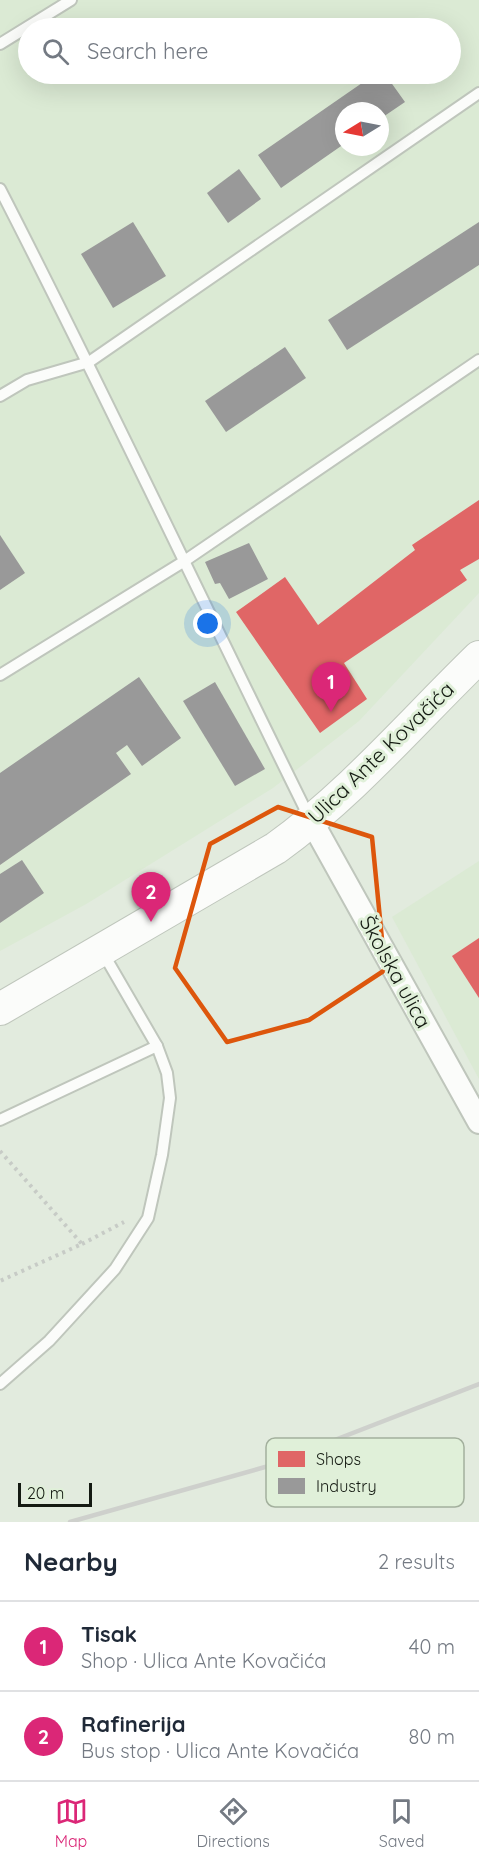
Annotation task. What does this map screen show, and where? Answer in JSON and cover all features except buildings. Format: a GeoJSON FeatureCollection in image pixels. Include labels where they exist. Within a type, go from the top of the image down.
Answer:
{"type":"FeatureCollection","features":[{"type":"Feature","properties":{"kind":"main road","name":"Ulica Ante Kovačića"},"geometry":{"type":"LineString","coordinates":[[0,1009],[276,848],[312,822],[355,783],[479,657]]}},
{"type":"Feature","properties":{"kind":"street","name":"Školska ulica"},"geometry":{"type":"LineString","coordinates":[[312,822],[479,1122]]}},
{"type":"Feature","properties":{"kind":"lane"},"geometry":{"type":"LineString","coordinates":[[42,18],[71,0]]}},
{"type":"Feature","properties":{"kind":"lane"},"geometry":{"type":"LineString","coordinates":[[0,44],[18,33]]}},
{"type":"Feature","properties":{"kind":"lane"},"geometry":{"type":"LineString","coordinates":[[0,396],[27,380],[89,362],[479,93]]}},
{"type":"Feature","properties":{"kind":"lane"},"geometry":{"type":"LineString","coordinates":[[0,189],[89,362],[183,562],[312,822]]}},
{"type":"Feature","properties":{"kind":"lane"},"geometry":{"type":"LineString","coordinates":[[0,675],[183,562],[479,360]]}},
{"type":"Feature","properties":{"kind":"lane"},"geometry":{"type":"LineString","coordinates":[[0,1384],[49,1341],[115,1269],[148,1218],[162,1155],[170,1098],[167,1073],[157,1046],[102,950]]}},
{"type":"Feature","properties":{"kind":"lane"},"geometry":{"type":"LineString","coordinates":[[0,1120],[157,1046]]}},
{"type":"Feature","properties":{"kind":"path"},"geometry":{"type":"LineString","coordinates":[[0,1151],[82,1244]]}},
{"type":"Feature","properties":{"kind":"path"},"geometry":{"type":"LineString","coordinates":[[0,1281],[82,1244],[128,1220],[152,1197]]}},
{"type":"Feature","properties":{"kind":"highlighted area"},"geometry":{"type":"Polygon","coordinates":[[[278,807],[372,837],[385,970],[309,1020],[227,1042],[175,968],[210,844],[278,807]]]}},
{"type":"Feature","properties":{"kind":"shaded area"},"geometry":{"type":"Polygon","coordinates":[[[0,0],[479,0],[479,593],[359,721],[273,788],[88,903],[0,951],[0,0]]]}},
{"type":"Feature","properties":{"kind":"shaded area"},"geometry":{"type":"Polygon","coordinates":[[[479,861],[479,1079],[392,917],[479,861]]]}},
{"type":"Feature","properties":{"kind":"railway"},"geometry":{"type":"LineString","coordinates":[[340,1438],[479,1384]]}},
{"type":"Feature","properties":{"kind":"railway"},"geometry":{"type":"LineString","coordinates":[[70,1522],[266,1467]]}},
{"type":"Feature","properties":{"kind":"place","name":"Tisak"},"geometry":{"type":"Point","coordinates":[331,712]}},
{"type":"Feature","properties":{"kind":"place","name":"Rafinerija"},"geometry":{"type":"Point","coordinates":[151,922]}}]}
